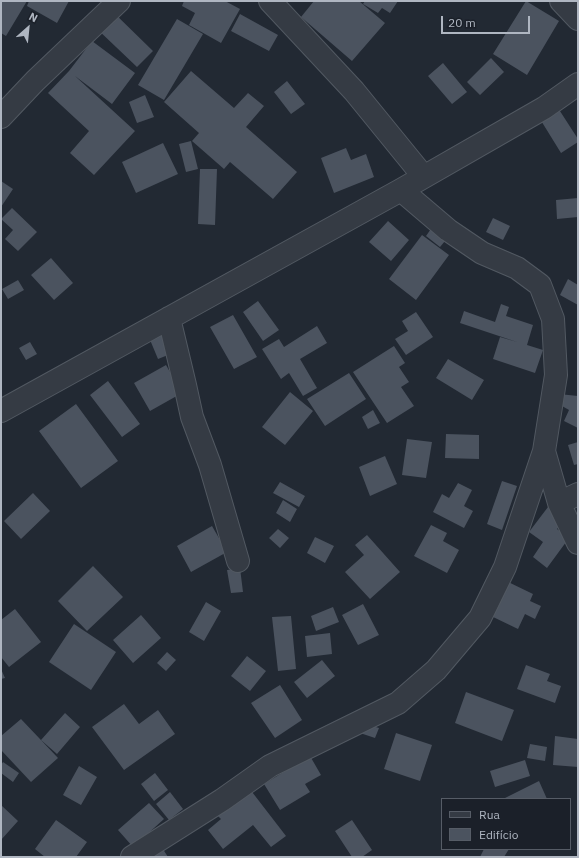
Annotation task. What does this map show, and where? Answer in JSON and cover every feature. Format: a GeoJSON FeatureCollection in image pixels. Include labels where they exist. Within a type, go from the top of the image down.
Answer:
{"type":"FeatureCollection","features":[{"type":"Feature","properties":{"kind":"street"},"geometry":{"type":"LineString","coordinates":[[1,116],[35,81],[119,1]]}},
{"type":"Feature","properties":{"kind":"street"},"geometry":{"type":"LineString","coordinates":[[270,1],[354,92],[424,177]]}},
{"type":"Feature","properties":{"kind":"street"},"geometry":{"type":"LineString","coordinates":[[561,1],[578,19]]}},
{"type":"Feature","properties":{"kind":"street"},"geometry":{"type":"LineString","coordinates":[[2,405],[169,318],[401,190],[544,108],[578,84]]}},
{"type":"Feature","properties":{"kind":"street"},"geometry":{"type":"LineString","coordinates":[[132,857],[222,800],[270,766],[398,703],[436,670],[480,618],[505,567],[544,451],[556,375],[553,319],[540,285],[517,268],[482,253],[448,230],[401,190]]}},
{"type":"Feature","properties":{"kind":"street"},"geometry":{"type":"LineString","coordinates":[[169,318],[192,417],[210,465],[238,561]]}},
{"type":"Feature","properties":{"kind":"street"},"geometry":{"type":"LineString","coordinates":[[544,451],[569,499],[578,543]]}},
{"type":"Feature","properties":{"kind":"building"},"geometry":{"type":"Polygon","coordinates":[[[1,1],[27,1],[6,36],[1,33],[1,1]]]}},
{"type":"Feature","properties":{"kind":"building"},"geometry":{"type":"Polygon","coordinates":[[[29,1],[69,1],[57,23],[27,6],[29,1]]]}},
{"type":"Feature","properties":{"kind":"building"},"geometry":{"type":"Polygon","coordinates":[[[184,1],[225,1],[240,9],[221,43],[189,25],[195,13],[182,6],[184,1]]]}},
{"type":"Feature","properties":{"kind":"building"},"geometry":{"type":"Polygon","coordinates":[[[314,1],[359,1],[385,23],[352,61],[301,17],[314,1]]]}},
{"type":"Feature","properties":{"kind":"building"},"geometry":{"type":"Polygon","coordinates":[[[365,1],[398,1],[390,13],[382,8],[378,13],[363,4],[365,1]]]}},
{"type":"Feature","properties":{"kind":"building"},"geometry":{"type":"Polygon","coordinates":[[[526,1],[559,21],[527,75],[493,54],[526,1]]]}},
{"type":"Feature","properties":{"kind":"building"},"geometry":{"type":"Polygon","coordinates":[[[111,10],[153,51],[137,67],[95,27],[111,10]]]}},
{"type":"Feature","properties":{"kind":"building"},"geometry":{"type":"Polygon","coordinates":[[[240,14],[278,35],[269,51],[231,31],[240,14]]]}},
{"type":"Feature","properties":{"kind":"building"},"geometry":{"type":"Polygon","coordinates":[[[177,19],[203,34],[164,100],[138,85],[177,19]]]}},
{"type":"Feature","properties":{"kind":"building"},"geometry":{"type":"Polygon","coordinates":[[[92,41],[135,73],[112,104],[75,76],[135,131],[94,175],[70,153],[89,131],[48,93],[69,71],[92,41]]]}},
{"type":"Feature","properties":{"kind":"building"},"geometry":{"type":"Polygon","coordinates":[[[491,58],[504,72],[480,95],[467,82],[491,58]]]}},
{"type":"Feature","properties":{"kind":"building"},"geometry":{"type":"Polygon","coordinates":[[[443,63],[467,92],[452,104],[428,76],[443,63]]]}},
{"type":"Feature","properties":{"kind":"building"},"geometry":{"type":"Polygon","coordinates":[[[191,71],[234,108],[248,93],[264,106],[246,127],[297,172],[273,199],[230,162],[224,169],[192,141],[199,133],[164,102],[191,71]]]}},
{"type":"Feature","properties":{"kind":"building"},"geometry":{"type":"Polygon","coordinates":[[[287,81],[305,104],[291,114],[274,92],[287,81]]]}},
{"type":"Feature","properties":{"kind":"building"},"geometry":{"type":"Polygon","coordinates":[[[145,95],[154,117],[137,123],[129,102],[145,95]]]}},
{"type":"Feature","properties":{"kind":"building"},"geometry":{"type":"Polygon","coordinates":[[[558,108],[578,139],[578,142],[561,153],[540,119],[558,108]]]}},
{"type":"Feature","properties":{"kind":"building"},"geometry":{"type":"Polygon","coordinates":[[[191,141],[198,169],[186,172],[179,144],[191,141]]]}},
{"type":"Feature","properties":{"kind":"building"},"geometry":{"type":"Polygon","coordinates":[[[163,143],[178,174],[136,193],[122,162],[163,143]]]}},
{"type":"Feature","properties":{"kind":"building"},"geometry":{"type":"Polygon","coordinates":[[[346,148],[351,160],[366,154],[374,177],[334,193],[321,158],[346,148]]]}},
{"type":"Feature","properties":{"kind":"building"},"geometry":{"type":"Polygon","coordinates":[[[200,169],[217,169],[215,225],[198,224],[200,169]]]}},
{"type":"Feature","properties":{"kind":"building"},"geometry":{"type":"Polygon","coordinates":[[[1,181],[13,189],[1,207],[1,181]]]}},
{"type":"Feature","properties":{"kind":"building"},"geometry":{"type":"Polygon","coordinates":[[[578,198],[578,217],[557,219],[556,200],[578,198]]]}},
{"type":"Feature","properties":{"kind":"building"},"geometry":{"type":"Polygon","coordinates":[[[12,208],[37,232],[18,251],[5,239],[13,230],[1,219],[12,208]]]}},
{"type":"Feature","properties":{"kind":"building"},"geometry":{"type":"Polygon","coordinates":[[[493,218],[510,226],[503,240],[486,232],[493,218]]]}},
{"type":"Feature","properties":{"kind":"building"},"geometry":{"type":"Polygon","coordinates":[[[388,221],[409,240],[391,261],[369,242],[388,221]]]}},
{"type":"Feature","properties":{"kind":"building"},"geometry":{"type":"Polygon","coordinates":[[[435,223],[450,235],[440,247],[426,236],[435,223]]]}},
{"type":"Feature","properties":{"kind":"building"},"geometry":{"type":"Polygon","coordinates":[[[422,235],[449,255],[416,300],[389,279],[422,235]]]}},
{"type":"Feature","properties":{"kind":"building"},"geometry":{"type":"Polygon","coordinates":[[[51,258],[73,283],[54,300],[31,275],[51,258]]]}},
{"type":"Feature","properties":{"kind":"building"},"geometry":{"type":"Polygon","coordinates":[[[568,279],[578,285],[578,305],[560,295],[568,279]]]}},
{"type":"Feature","properties":{"kind":"building"},"geometry":{"type":"Polygon","coordinates":[[[18,280],[24,290],[8,299],[2,289],[18,280]]]}},
{"type":"Feature","properties":{"kind":"building"},"geometry":{"type":"Polygon","coordinates":[[[258,301],[279,330],[263,341],[243,312],[258,301]]]}},
{"type":"Feature","properties":{"kind":"building"},"geometry":{"type":"Polygon","coordinates":[[[501,304],[509,307],[506,316],[533,325],[527,345],[543,350],[535,373],[493,359],[500,337],[517,342],[460,323],[464,311],[495,322],[501,304]]]}},
{"type":"Feature","properties":{"kind":"building"},"geometry":{"type":"Polygon","coordinates":[[[416,312],[433,337],[406,355],[395,339],[408,331],[402,321],[416,312]]]}},
{"type":"Feature","properties":{"kind":"building"},"geometry":{"type":"Polygon","coordinates":[[[233,315],[257,357],[234,369],[210,327],[233,315]]]}},
{"type":"Feature","properties":{"kind":"building"},"geometry":{"type":"Polygon","coordinates":[[[317,326],[327,343],[300,359],[317,388],[303,396],[289,373],[281,379],[262,349],[279,339],[284,347],[317,326]]]}},
{"type":"Feature","properties":{"kind":"building"},"geometry":{"type":"Polygon","coordinates":[[[164,329],[173,353],[158,359],[148,335],[164,329]]]}},
{"type":"Feature","properties":{"kind":"building"},"geometry":{"type":"Polygon","coordinates":[[[30,342],[37,354],[26,360],[19,348],[30,342]]]}},
{"type":"Feature","properties":{"kind":"building"},"geometry":{"type":"Polygon","coordinates":[[[394,346],[405,363],[399,367],[409,382],[401,387],[414,406],[387,423],[353,372],[394,346]]]}},
{"type":"Feature","properties":{"kind":"building"},"geometry":{"type":"Polygon","coordinates":[[[448,359],[484,380],[472,400],[436,378],[448,359]]]}},
{"type":"Feature","properties":{"kind":"building"},"geometry":{"type":"Polygon","coordinates":[[[166,365],[182,393],[150,411],[134,383],[166,365]]]}},
{"type":"Feature","properties":{"kind":"building"},"geometry":{"type":"Polygon","coordinates":[[[349,373],[366,399],[325,426],[307,399],[349,373]]]}},
{"type":"Feature","properties":{"kind":"building"},"geometry":{"type":"Polygon","coordinates":[[[108,381],[140,424],[122,437],[90,395],[108,381]]]}},
{"type":"Feature","properties":{"kind":"building"},"geometry":{"type":"Polygon","coordinates":[[[290,392],[313,411],[285,445],[262,427],[290,392]]]}},
{"type":"Feature","properties":{"kind":"building"},"geometry":{"type":"Polygon","coordinates":[[[559,394],[578,396],[578,428],[564,421],[569,410],[555,402],[559,394]]]}},
{"type":"Feature","properties":{"kind":"building"},"geometry":{"type":"Polygon","coordinates":[[[76,404],[118,461],[81,488],[39,431],[76,404]]]}},
{"type":"Feature","properties":{"kind":"building"},"geometry":{"type":"Polygon","coordinates":[[[373,410],[380,423],[368,429],[362,417],[373,410]]]}},
{"type":"Feature","properties":{"kind":"building"},"geometry":{"type":"Polygon","coordinates":[[[446,434],[479,435],[479,459],[445,458],[446,434]]]}},
{"type":"Feature","properties":{"kind":"building"},"geometry":{"type":"Polygon","coordinates":[[[407,439],[432,442],[426,478],[402,475],[407,439]]]}},
{"type":"Feature","properties":{"kind":"building"},"geometry":{"type":"Polygon","coordinates":[[[578,442],[578,464],[574,465],[568,445],[578,442]]]}},
{"type":"Feature","properties":{"kind":"building"},"geometry":{"type":"Polygon","coordinates":[[[385,456],[397,484],[370,496],[359,467],[385,456]]]}},
{"type":"Feature","properties":{"kind":"building"},"geometry":{"type":"Polygon","coordinates":[[[502,481],[517,486],[502,530],[487,524],[502,481]]]}},
{"type":"Feature","properties":{"kind":"building"},"geometry":{"type":"Polygon","coordinates":[[[280,482],[305,496],[299,507],[273,493],[280,482]]]}},
{"type":"Feature","properties":{"kind":"building"},"geometry":{"type":"Polygon","coordinates":[[[458,483],[472,490],[464,506],[473,511],[464,528],[433,512],[442,494],[449,498],[458,483]]]}},
{"type":"Feature","properties":{"kind":"building"},"geometry":{"type":"Polygon","coordinates":[[[33,493],[50,511],[21,539],[4,521],[33,493]]]}},
{"type":"Feature","properties":{"kind":"building"},"geometry":{"type":"Polygon","coordinates":[[[283,500],[297,509],[290,522],[276,513],[283,500]]]}},
{"type":"Feature","properties":{"kind":"building"},"geometry":{"type":"Polygon","coordinates":[[[548,507],[564,519],[557,529],[569,538],[547,568],[533,557],[543,542],[529,532],[548,507]]]}},
{"type":"Feature","properties":{"kind":"building"},"geometry":{"type":"Polygon","coordinates":[[[431,525],[447,533],[443,541],[459,550],[447,573],[414,556],[431,525]]]}},
{"type":"Feature","properties":{"kind":"building"},"geometry":{"type":"Polygon","coordinates":[[[212,526],[227,552],[191,572],[177,546],[212,526]]]}},
{"type":"Feature","properties":{"kind":"building"},"geometry":{"type":"Polygon","coordinates":[[[278,529],[289,538],[280,548],[269,538],[278,529]]]}},
{"type":"Feature","properties":{"kind":"building"},"geometry":{"type":"Polygon","coordinates":[[[367,535],[400,572],[370,599],[345,572],[364,555],[355,545],[367,535]]]}},
{"type":"Feature","properties":{"kind":"building"},"geometry":{"type":"Polygon","coordinates":[[[315,537],[334,546],[325,563],[307,553],[315,537]]]}},
{"type":"Feature","properties":{"kind":"building"},"geometry":{"type":"Polygon","coordinates":[[[93,566],[123,597],[87,631],[58,601],[93,566]]]}},
{"type":"Feature","properties":{"kind":"building"},"geometry":{"type":"Polygon","coordinates":[[[240,568],[243,592],[231,593],[227,570],[240,568]]]}},
{"type":"Feature","properties":{"kind":"building"},"geometry":{"type":"Polygon","coordinates":[[[502,579],[533,594],[530,601],[541,606],[535,619],[525,614],[518,629],[491,616],[502,579]]]}},
{"type":"Feature","properties":{"kind":"building"},"geometry":{"type":"Polygon","coordinates":[[[206,602],[221,611],[204,641],[189,632],[206,602]]]}},
{"type":"Feature","properties":{"kind":"building"},"geometry":{"type":"Polygon","coordinates":[[[363,604],[379,635],[358,645],[342,615],[363,604]]]}},
{"type":"Feature","properties":{"kind":"building"},"geometry":{"type":"Polygon","coordinates":[[[333,607],[339,622],[316,631],[311,616],[333,607]]]}},
{"type":"Feature","properties":{"kind":"building"},"geometry":{"type":"Polygon","coordinates":[[[15,609],[41,642],[9,667],[1,657],[1,620],[15,609]]]}},
{"type":"Feature","properties":{"kind":"building"},"geometry":{"type":"Polygon","coordinates":[[[141,615],[161,638],[133,663],[113,640],[141,615]]]}},
{"type":"Feature","properties":{"kind":"building"},"geometry":{"type":"Polygon","coordinates":[[[291,616],[296,669],[278,671],[272,617],[291,616]]]}},
{"type":"Feature","properties":{"kind":"building"},"geometry":{"type":"Polygon","coordinates":[[[74,624],[116,652],[91,690],[49,662],[74,624]]]}},
{"type":"Feature","properties":{"kind":"building"},"geometry":{"type":"Polygon","coordinates":[[[330,633],[332,654],[307,657],[305,636],[330,633]]]}},
{"type":"Feature","properties":{"kind":"building"},"geometry":{"type":"Polygon","coordinates":[[[167,652],[176,660],[166,671],[157,663],[167,652]]]}},
{"type":"Feature","properties":{"kind":"building"},"geometry":{"type":"Polygon","coordinates":[[[247,656],[266,671],[250,691],[231,676],[247,656]]]}},
{"type":"Feature","properties":{"kind":"building"},"geometry":{"type":"Polygon","coordinates":[[[322,660],[335,676],[307,698],[294,682],[322,660]]]}},
{"type":"Feature","properties":{"kind":"building"},"geometry":{"type":"Polygon","coordinates":[[[526,665],[550,674],[547,681],[561,686],[555,703],[517,689],[526,665]]]}},
{"type":"Feature","properties":{"kind":"building"},"geometry":{"type":"Polygon","coordinates":[[[1,669],[5,678],[1,679],[1,669]]]}},
{"type":"Feature","properties":{"kind":"building"},"geometry":{"type":"Polygon","coordinates":[[[280,685],[302,720],[275,738],[251,703],[280,685]]]}},
{"type":"Feature","properties":{"kind":"building"},"geometry":{"type":"Polygon","coordinates":[[[466,692],[514,710],[502,741],[455,723],[466,692]]]}},
{"type":"Feature","properties":{"kind":"building"},"geometry":{"type":"Polygon","coordinates":[[[124,704],[139,724],[158,710],[175,734],[124,770],[92,727],[124,704]]]}},
{"type":"Feature","properties":{"kind":"building"},"geometry":{"type":"Polygon","coordinates":[[[65,713],[80,727],[57,754],[41,740],[65,713]]]}},
{"type":"Feature","properties":{"kind":"building"},"geometry":{"type":"Polygon","coordinates":[[[21,719],[58,758],[31,782],[1,750],[1,736],[21,719]]]}},
{"type":"Feature","properties":{"kind":"building"},"geometry":{"type":"Polygon","coordinates":[[[363,723],[379,728],[375,738],[360,733],[363,723]]]}},
{"type":"Feature","properties":{"kind":"building"},"geometry":{"type":"Polygon","coordinates":[[[396,733],[432,745],[420,781],[384,769],[396,733]]]}},
{"type":"Feature","properties":{"kind":"building"},"geometry":{"type":"Polygon","coordinates":[[[555,736],[578,739],[578,767],[553,765],[555,736]]]}},
{"type":"Feature","properties":{"kind":"building"},"geometry":{"type":"Polygon","coordinates":[[[530,744],[547,747],[545,761],[527,758],[530,744]]]}},
{"type":"Feature","properties":{"kind":"building"},"geometry":{"type":"Polygon","coordinates":[[[310,756],[321,775],[305,784],[310,792],[280,810],[264,784],[310,756]]]}},
{"type":"Feature","properties":{"kind":"building"},"geometry":{"type":"Polygon","coordinates":[[[525,760],[530,776],[495,787],[490,771],[525,760]]]}},
{"type":"Feature","properties":{"kind":"building"},"geometry":{"type":"Polygon","coordinates":[[[3,762],[19,773],[13,782],[1,773],[1,765],[3,762]]]}},
{"type":"Feature","properties":{"kind":"building"},"geometry":{"type":"Polygon","coordinates":[[[79,766],[97,777],[81,805],[63,795],[79,766]]]}},
{"type":"Feature","properties":{"kind":"building"},"geometry":{"type":"Polygon","coordinates":[[[155,773],[168,790],[154,801],[141,784],[155,773]]]}},
{"type":"Feature","properties":{"kind":"building"},"geometry":{"type":"Polygon","coordinates":[[[539,781],[547,798],[505,798],[539,781]]]}},
{"type":"Feature","properties":{"kind":"building"},"geometry":{"type":"Polygon","coordinates":[[[249,788],[286,836],[271,847],[253,825],[223,849],[208,830],[221,819],[215,813],[249,788]]]}},
{"type":"Feature","properties":{"kind":"building"},"geometry":{"type":"Polygon","coordinates":[[[170,792],[183,809],[169,820],[156,804],[170,792]]]}},
{"type":"Feature","properties":{"kind":"building"},"geometry":{"type":"Polygon","coordinates":[[[149,803],[164,819],[133,847],[118,830],[149,803]]]}},
{"type":"Feature","properties":{"kind":"building"},"geometry":{"type":"Polygon","coordinates":[[[1,805],[18,821],[1,840],[1,805]]]}},
{"type":"Feature","properties":{"kind":"building"},"geometry":{"type":"Polygon","coordinates":[[[56,820],[87,842],[76,857],[45,857],[35,849],[56,820]]]}},
{"type":"Feature","properties":{"kind":"building"},"geometry":{"type":"Polygon","coordinates":[[[352,820],[372,850],[362,857],[352,857],[335,831],[352,820]]]}},
{"type":"Feature","properties":{"kind":"building"},"geometry":{"type":"Polygon","coordinates":[[[159,843],[168,857],[138,857],[159,843]]]}},
{"type":"Feature","properties":{"kind":"building"},"geometry":{"type":"Polygon","coordinates":[[[484,850],[508,850],[504,857],[480,857],[484,850]]]}}]}
